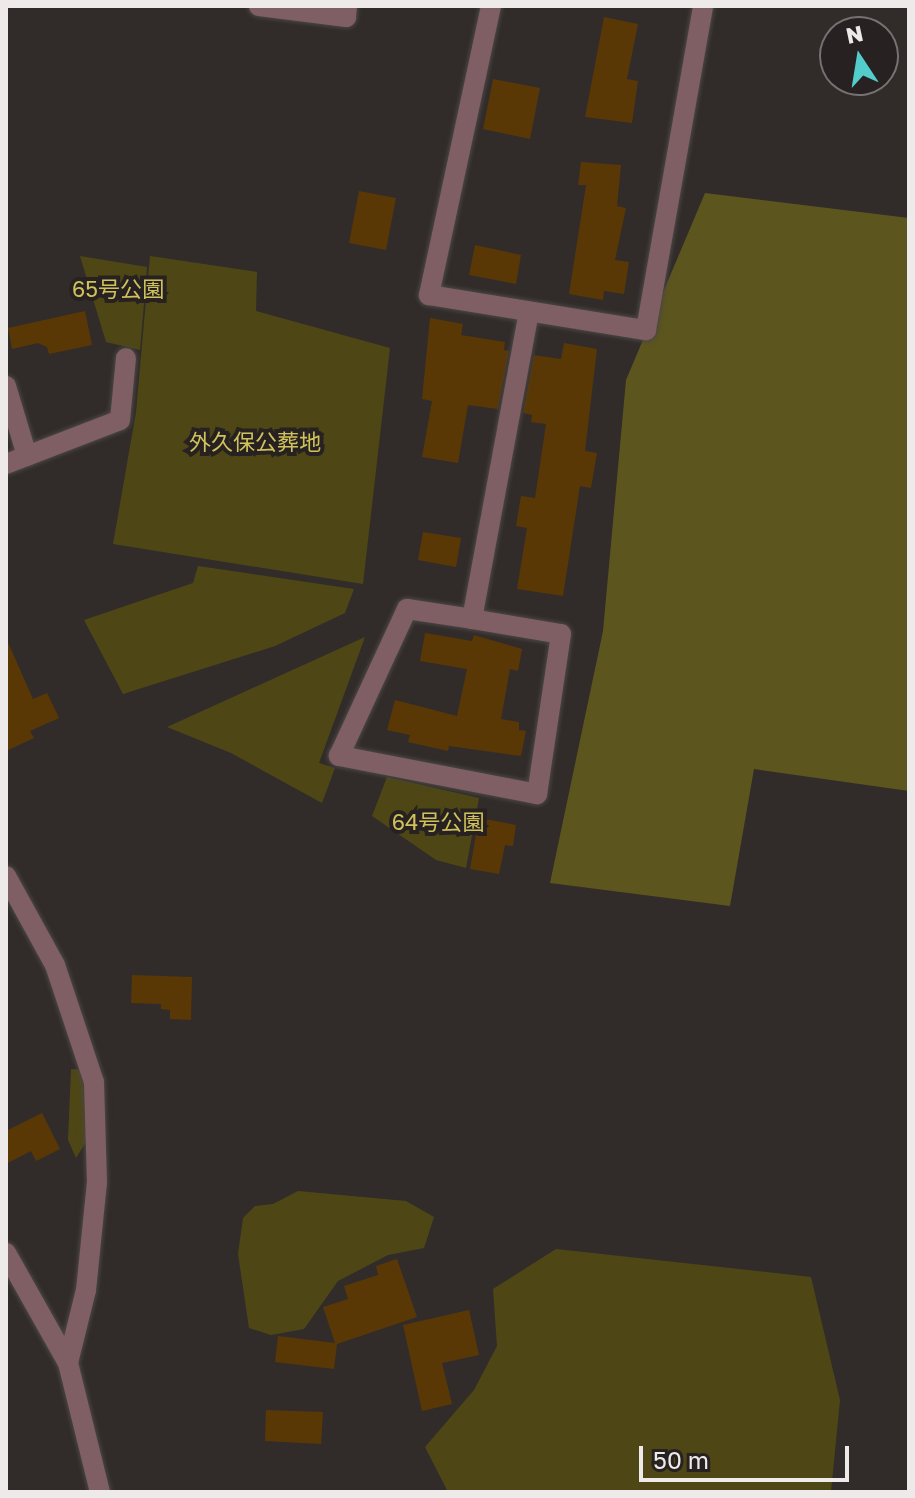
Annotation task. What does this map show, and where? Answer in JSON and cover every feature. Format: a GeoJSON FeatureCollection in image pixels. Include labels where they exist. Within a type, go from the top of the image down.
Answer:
{"type":"FeatureCollection","features":[{"type":"Feature","properties":{"kind":"street"},"geometry":{"type":"LineString","coordinates":[[259,6],[346,17],[347,6]]}},
{"type":"Feature","properties":{"kind":"street"},"geometry":{"type":"LineString","coordinates":[[491,6],[429,295],[646,330],[703,6]]}},
{"type":"Feature","properties":{"kind":"street"},"geometry":{"type":"LineString","coordinates":[[472,619],[529,312]]}},
{"type":"Feature","properties":{"kind":"street"},"geometry":{"type":"LineString","coordinates":[[6,464],[120,420],[126,358]]}},
{"type":"Feature","properties":{"kind":"street"},"geometry":{"type":"LineString","coordinates":[[6,386],[27,456]]}},
{"type":"Feature","properties":{"kind":"street"},"geometry":{"type":"LineString","coordinates":[[407,609],[472,619],[561,634],[537,794],[339,756],[407,609]]}},
{"type":"Feature","properties":{"kind":"street"},"geometry":{"type":"LineString","coordinates":[[6,876],[55,965],[94,1082],[97,1182],[84,1306],[68,1363]]}},
{"type":"Feature","properties":{"kind":"street"},"geometry":{"type":"LineString","coordinates":[[6,1253],[68,1363],[100,1492]]}},
{"type":"Feature","properties":{"kind":"green space","name":"65号公園"},"geometry":{"type":"Polygon","coordinates":[[[80,256],[147,267],[140,350],[106,342],[80,256]]]}},
{"type":"Feature","properties":{"kind":"green space","name":"外久保公葬地"},"geometry":{"type":"Polygon","coordinates":[[[150,256],[257,272],[256,311],[390,348],[363,584],[113,544],[136,412],[150,256]]]}},
{"type":"Feature","properties":{"kind":"green space"},"geometry":{"type":"Polygon","coordinates":[[[198,566],[354,589],[345,613],[275,646],[123,694],[84,620],[193,583],[198,566]]]}},
{"type":"Feature","properties":{"kind":"green space"},"geometry":{"type":"Polygon","coordinates":[[[365,637],[319,763],[335,768],[322,803],[231,753],[167,727],[365,637]]]}},
{"type":"Feature","properties":{"kind":"green space","name":"64号公園"},"geometry":{"type":"Polygon","coordinates":[[[387,777],[479,798],[466,868],[436,860],[372,816],[387,777]]]}},
{"type":"Feature","properties":{"kind":"green space"},"geometry":{"type":"Polygon","coordinates":[[[71,1069],[83,1070],[89,1094],[88,1139],[76,1158],[68,1140],[71,1069]]]}},
{"type":"Feature","properties":{"kind":"green space"},"geometry":{"type":"Polygon","coordinates":[[[298,1191],[406,1201],[434,1217],[424,1248],[388,1255],[338,1281],[304,1329],[271,1335],[249,1328],[238,1254],[243,1218],[255,1206],[273,1204],[298,1191]]]}},
{"type":"Feature","properties":{"kind":"green space"},"geometry":{"type":"Polygon","coordinates":[[[556,1249],[811,1277],[840,1400],[831,1492],[448,1492],[425,1447],[474,1390],[497,1346],[493,1289],[556,1249]]]}},
{"type":"Feature","properties":{"kind":"shaded area"},"geometry":{"type":"Polygon","coordinates":[[[705,193],[909,218],[909,791],[754,769],[730,906],[550,883],[603,631],[626,380],[705,193]]]}},
{"type":"Feature","properties":{"kind":"building"},"geometry":{"type":"Polygon","coordinates":[[[604,17],[638,24],[627,79],[638,81],[632,123],[585,117],[604,17]]]}},
{"type":"Feature","properties":{"kind":"building"},"geometry":{"type":"Polygon","coordinates":[[[493,79],[540,88],[530,139],[483,129],[493,79]]]}},
{"type":"Feature","properties":{"kind":"building"},"geometry":{"type":"Polygon","coordinates":[[[581,162],[621,165],[617,206],[626,208],[615,260],[629,262],[624,294],[604,291],[603,300],[569,294],[586,185],[578,185],[581,162]]]}},
{"type":"Feature","properties":{"kind":"building"},"geometry":{"type":"Polygon","coordinates":[[[359,191],[396,198],[386,250],[349,243],[359,191]]]}},
{"type":"Feature","properties":{"kind":"building"},"geometry":{"type":"Polygon","coordinates":[[[475,245],[521,255],[516,284],[469,275],[475,245]]]}},
{"type":"Feature","properties":{"kind":"building"},"geometry":{"type":"Polygon","coordinates":[[[85,311],[92,345],[49,354],[47,347],[38,343],[12,349],[8,328],[85,311]]]}},
{"type":"Feature","properties":{"kind":"building"},"geometry":{"type":"Polygon","coordinates":[[[430,318],[463,324],[461,335],[505,342],[504,350],[509,351],[498,409],[468,405],[458,463],[422,457],[432,401],[422,399],[430,318]]]}},
{"type":"Feature","properties":{"kind":"building"},"geometry":{"type":"Polygon","coordinates":[[[564,343],[597,349],[585,451],[597,453],[591,488],[580,486],[563,596],[517,589],[527,528],[516,526],[521,496],[535,498],[546,424],[531,422],[532,415],[523,413],[534,355],[561,359],[564,343]]]}},
{"type":"Feature","properties":{"kind":"building"},"geometry":{"type":"Polygon","coordinates":[[[423,532],[461,538],[456,567],[418,560],[423,532]]]}},
{"type":"Feature","properties":{"kind":"building"},"geometry":{"type":"Polygon","coordinates":[[[425,633],[472,641],[474,635],[522,649],[518,671],[510,669],[501,719],[519,722],[519,730],[526,731],[521,756],[449,746],[448,751],[408,742],[410,735],[387,730],[395,700],[457,716],[467,669],[420,661],[425,633]]]}},
{"type":"Feature","properties":{"kind":"building"},"geometry":{"type":"Polygon","coordinates":[[[6,638],[33,699],[47,693],[59,718],[30,731],[34,738],[6,751],[6,638]]]}},
{"type":"Feature","properties":{"kind":"building"},"geometry":{"type":"Polygon","coordinates":[[[479,818],[516,825],[513,846],[505,845],[499,874],[470,869],[479,818]]]}},
{"type":"Feature","properties":{"kind":"building"},"geometry":{"type":"Polygon","coordinates":[[[132,975],[192,977],[191,1020],[170,1019],[170,1010],[161,1009],[161,1004],[131,1003],[132,975]]]}},
{"type":"Feature","properties":{"kind":"building"},"geometry":{"type":"Polygon","coordinates":[[[42,1113],[60,1149],[36,1161],[31,1151],[6,1164],[6,1131],[42,1113]]]}},
{"type":"Feature","properties":{"kind":"building"},"geometry":{"type":"Polygon","coordinates":[[[397,1259],[417,1317],[337,1344],[334,1369],[275,1362],[278,1336],[335,1343],[323,1307],[348,1299],[344,1286],[378,1275],[376,1266],[397,1259]]]}},
{"type":"Feature","properties":{"kind":"building"},"geometry":{"type":"Polygon","coordinates":[[[469,1310],[479,1355],[442,1363],[452,1404],[422,1411],[403,1325],[469,1310]]]}},
{"type":"Feature","properties":{"kind":"building"},"geometry":{"type":"Polygon","coordinates":[[[266,1410],[323,1412],[321,1444],[265,1441],[266,1410]]]}}]}
